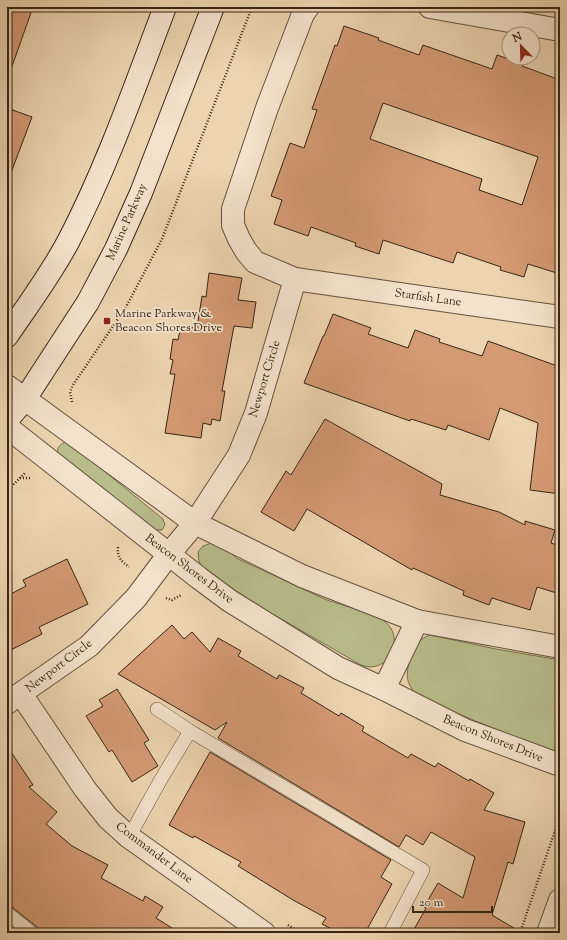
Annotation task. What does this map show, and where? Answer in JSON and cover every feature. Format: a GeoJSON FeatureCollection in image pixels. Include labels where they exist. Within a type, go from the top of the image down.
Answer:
{"type":"FeatureCollection","features":[{"type":"Feature","properties":{"kind":"street"},"geometry":{"type":"LineString","coordinates":[[7,336],[60,255],[91,195],[107,160],[165,7]]}},
{"type":"Feature","properties":{"kind":"street","name":"Marine Parkway"},"geometry":{"type":"LineString","coordinates":[[7,420],[25,399],[88,302],[116,249],[152,166],[213,7]]}},
{"type":"Feature","properties":{"kind":"street"},"geometry":{"type":"LineString","coordinates":[[295,279],[255,262],[246,251],[233,225],[233,209],[267,108],[303,14],[308,7]]}},
{"type":"Feature","properties":{"kind":"street"},"geometry":{"type":"LineString","coordinates":[[430,7],[560,30]]}},
{"type":"Feature","properties":{"kind":"street","name":"Starfish Lane"},"geometry":{"type":"LineString","coordinates":[[295,279],[560,317]]}},
{"type":"Feature","properties":{"kind":"street","name":"Newport Circle"},"geometry":{"type":"LineString","coordinates":[[14,698],[89,646],[136,598],[169,554],[195,523],[239,455],[256,413],[295,279]]}},
{"type":"Feature","properties":{"kind":"street"},"geometry":{"type":"LineString","coordinates":[[7,386],[195,523],[302,576],[417,621],[560,647]]}},
{"type":"Feature","properties":{"kind":"street","name":"Beacon Shores Drive"},"geometry":{"type":"LineString","coordinates":[[7,427],[230,601],[338,668],[384,689],[465,730],[560,765]]}},
{"type":"Feature","properties":{"kind":"street"},"geometry":{"type":"LineString","coordinates":[[384,689],[417,621]]}},
{"type":"Feature","properties":{"kind":"street","name":"Commander Lane"},"geometry":{"type":"LineString","coordinates":[[14,698],[108,818],[129,837],[264,933]]}},
{"type":"Feature","properties":{"kind":"street"},"geometry":{"type":"LineString","coordinates":[[548,933],[560,900]]}},
{"type":"Feature","properties":{"kind":"lane"},"geometry":{"type":"LineString","coordinates":[[157,709],[190,732],[424,870],[390,933]]}},
{"type":"Feature","properties":{"kind":"lane"},"geometry":{"type":"LineString","coordinates":[[129,837],[160,781],[190,732]]}},
{"type":"Feature","properties":{"kind":"lane"},"geometry":{"type":"LineString","coordinates":[[7,913],[32,933]]}},
{"type":"Feature","properties":{"kind":"path"},"geometry":{"type":"LineString","coordinates":[[62,426],[71,412],[72,403],[70,392],[73,385],[126,307],[162,239],[252,7]]}},
{"type":"Feature","properties":{"kind":"path"},"geometry":{"type":"LineString","coordinates":[[7,491],[41,453]]}},
{"type":"Feature","properties":{"kind":"path"},"geometry":{"type":"LineString","coordinates":[[520,933],[560,816]]}},
{"type":"Feature","properties":{"kind":"green space"},"geometry":{"type":"Polygon","coordinates":[[[65,442],[71,444],[163,519],[165,525],[162,530],[155,530],[58,455],[58,447],[65,442]]]}},
{"type":"Feature","properties":{"kind":"green space"},"geometry":{"type":"Polygon","coordinates":[[[215,542],[232,553],[238,559],[327,600],[378,617],[391,628],[394,636],[394,645],[391,653],[386,660],[379,665],[371,667],[361,665],[269,612],[206,572],[199,562],[198,552],[203,546],[215,542]]]}},
{"type":"Feature","properties":{"kind":"green space"},"geometry":{"type":"Polygon","coordinates":[[[430,635],[496,649],[560,660],[560,751],[551,751],[497,730],[456,713],[422,697],[415,692],[408,682],[407,671],[417,644],[422,639],[430,635]]]}},
{"type":"Feature","properties":{"kind":"building"},"geometry":{"type":"Polygon","coordinates":[[[7,7],[33,7],[10,72],[7,71],[7,7]]]}},
{"type":"Feature","properties":{"kind":"building"},"geometry":{"type":"Polygon","coordinates":[[[344,26],[379,38],[378,40],[419,55],[423,45],[492,69],[497,55],[501,56],[501,66],[522,66],[560,80],[560,274],[528,264],[524,277],[500,270],[501,267],[457,252],[453,263],[383,240],[379,254],[355,246],[356,243],[311,227],[308,236],[274,224],[282,200],[271,196],[290,143],[304,148],[317,110],[312,109],[335,45],[337,46],[344,26]],[[383,103],[370,139],[482,179],[479,190],[522,205],[538,157],[383,103]]]}},
{"type":"Feature","properties":{"kind":"building"},"geometry":{"type":"Polygon","coordinates":[[[7,108],[32,117],[9,178],[7,178],[7,108]]]}},
{"type":"Feature","properties":{"kind":"building"},"geometry":{"type":"Polygon","coordinates":[[[209,273],[242,278],[238,300],[256,302],[252,328],[234,326],[222,391],[225,391],[220,421],[212,419],[211,425],[203,423],[201,438],[165,433],[175,374],[170,374],[173,360],[170,359],[173,339],[178,340],[181,326],[197,328],[202,296],[206,297],[209,273]]]}},
{"type":"Feature","properties":{"kind":"building"},"geometry":{"type":"Polygon","coordinates":[[[333,314],[371,328],[368,334],[408,348],[415,330],[440,339],[439,342],[482,356],[488,341],[560,367],[560,494],[530,490],[538,423],[500,408],[489,440],[448,425],[446,430],[411,419],[410,421],[304,383],[333,314]]]}},
{"type":"Feature","properties":{"kind":"building"},"geometry":{"type":"Polygon","coordinates":[[[325,419],[442,484],[440,495],[499,512],[525,525],[525,521],[555,530],[551,543],[560,546],[560,594],[537,587],[530,610],[492,598],[489,605],[463,595],[464,591],[413,568],[412,570],[307,509],[294,531],[261,512],[286,471],[291,475],[325,419]]]}},
{"type":"Feature","properties":{"kind":"building"},"geometry":{"type":"Polygon","coordinates":[[[67,559],[88,604],[39,627],[42,634],[7,652],[7,596],[26,586],[23,580],[67,559]]]}},
{"type":"Feature","properties":{"kind":"building"},"geometry":{"type":"Polygon","coordinates":[[[172,625],[184,639],[192,632],[210,652],[218,638],[241,651],[238,656],[277,679],[279,675],[304,688],[301,693],[339,716],[341,713],[364,727],[362,731],[408,758],[411,754],[435,767],[438,763],[469,781],[470,779],[494,793],[484,810],[525,822],[513,864],[508,862],[492,915],[522,933],[412,933],[426,908],[424,907],[438,883],[463,898],[475,857],[431,832],[423,845],[406,835],[399,847],[218,738],[227,722],[215,730],[118,674],[172,625]]]}},
{"type":"Feature","properties":{"kind":"building"},"geometry":{"type":"Polygon","coordinates":[[[117,689],[149,740],[144,743],[158,766],[132,782],[112,750],[109,752],[86,716],[103,706],[99,700],[117,689]]]}},
{"type":"Feature","properties":{"kind":"building"},"geometry":{"type":"Polygon","coordinates":[[[7,746],[33,785],[29,787],[57,812],[46,824],[72,846],[108,865],[101,878],[143,901],[145,896],[163,907],[156,918],[180,933],[40,933],[37,927],[12,907],[7,905],[7,746]]]}},
{"type":"Feature","properties":{"kind":"building"},"geometry":{"type":"Polygon","coordinates":[[[210,752],[391,860],[381,877],[392,884],[365,933],[339,933],[322,924],[326,918],[293,900],[238,866],[241,862],[194,836],[193,838],[169,825],[210,752]]]}},
{"type":"Feature","properties":{"kind":"place","name":"Marine Parkway & Beacon Shores Drive"},"geometry":{"type":"Point","coordinates":[107,321]}}]}
